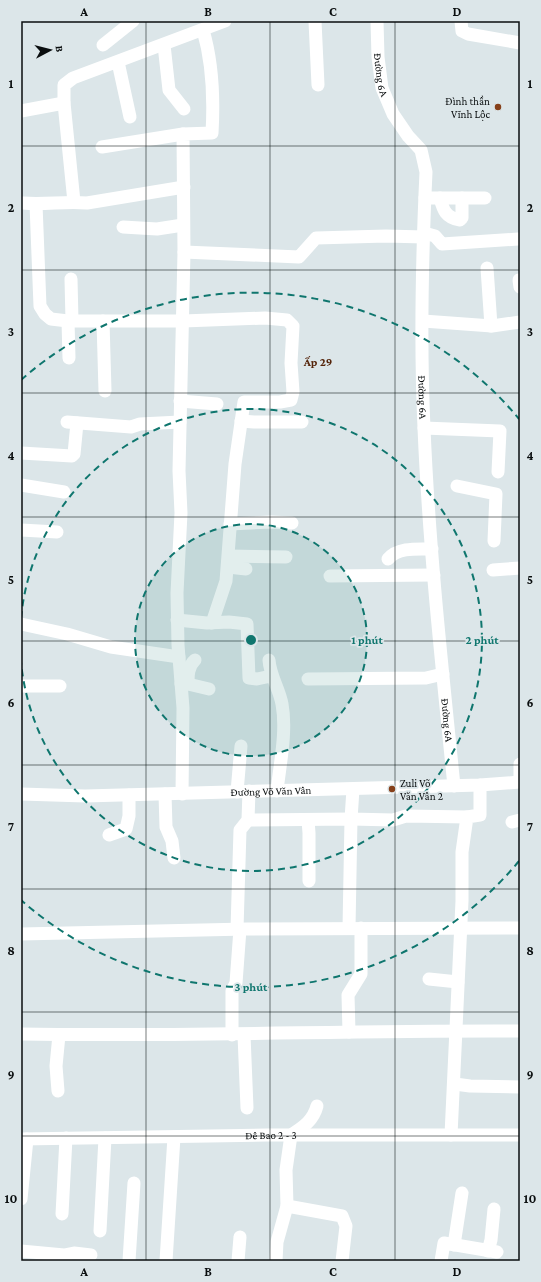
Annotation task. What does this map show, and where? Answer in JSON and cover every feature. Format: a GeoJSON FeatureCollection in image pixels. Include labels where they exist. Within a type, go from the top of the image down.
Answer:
{"type":"FeatureCollection","features":[{"type":"Feature","properties":{"kind":"street"},"geometry":{"type":"LineString","coordinates":[[103,45],[117,26],[133,21]]}},
{"type":"Feature","properties":{"kind":"street"},"geometry":{"type":"LineString","coordinates":[[74,202],[64,103],[64,85],[73,78],[225,21]]}},
{"type":"Feature","properties":{"kind":"street"},"geometry":{"type":"LineString","coordinates":[[315,21],[318,85]]}},
{"type":"Feature","properties":{"kind":"street","name":"Đường 6A"},"geometry":{"type":"LineString","coordinates":[[377,21],[378,57],[382,88],[393,114],[408,136],[421,150],[426,172],[423,321],[424,428],[434,575],[454,786]]}},
{"type":"Feature","properties":{"kind":"street"},"geometry":{"type":"LineString","coordinates":[[461,21],[462,31],[468,34],[520,43]]}},
{"type":"Feature","properties":{"kind":"street"},"geometry":{"type":"LineString","coordinates":[[102,147],[183,134],[212,133],[213,106],[211,79],[208,50],[202,30]]}},
{"type":"Feature","properties":{"kind":"street"},"geometry":{"type":"LineString","coordinates":[[164,45],[169,90],[184,109]]}},
{"type":"Feature","properties":{"kind":"street"},"geometry":{"type":"LineString","coordinates":[[118,62],[130,116]]}},
{"type":"Feature","properties":{"kind":"street"},"geometry":{"type":"LineString","coordinates":[[21,111],[64,103]]}},
{"type":"Feature","properties":{"kind":"street"},"geometry":{"type":"LineString","coordinates":[[183,134],[184,252],[179,472],[181,513],[177,593],[179,657],[185,684]]}},
{"type":"Feature","properties":{"kind":"street"},"geometry":{"type":"LineString","coordinates":[[184,187],[87,203],[74,202],[29,204],[40,306],[45,314],[51,319],[70,321],[183,321],[264,318],[287,320],[293,326],[291,363],[293,392],[291,400],[280,402],[244,402],[235,464],[226,581],[212,623]]}},
{"type":"Feature","properties":{"kind":"street"},"geometry":{"type":"LineString","coordinates":[[425,198],[485,198]]}},
{"type":"Feature","properties":{"kind":"street"},"geometry":{"type":"LineString","coordinates":[[440,198],[444,212],[452,219],[460,220],[462,218],[462,198]]}},
{"type":"Feature","properties":{"kind":"street"},"geometry":{"type":"LineString","coordinates":[[123,227],[157,229],[183,225]]}},
{"type":"Feature","properties":{"kind":"street"},"geometry":{"type":"LineString","coordinates":[[184,252],[299,257],[316,238],[424,235],[435,236],[442,244],[518,239]]}},
{"type":"Feature","properties":{"kind":"street"},"geometry":{"type":"LineString","coordinates":[[487,268],[491,326]]}},
{"type":"Feature","properties":{"kind":"street"},"geometry":{"type":"LineString","coordinates":[[69,358],[71,279]]}},
{"type":"Feature","properties":{"kind":"street"},"geometry":{"type":"LineString","coordinates":[[423,321],[491,326],[519,320]]}},
{"type":"Feature","properties":{"kind":"street"},"geometry":{"type":"LineString","coordinates":[[103,321],[105,391]]}},
{"type":"Feature","properties":{"kind":"street"},"geometry":{"type":"LineString","coordinates":[[180,401],[217,404]]}},
{"type":"Feature","properties":{"kind":"street"},"geometry":{"type":"LineString","coordinates":[[241,421],[302,422]]}},
{"type":"Feature","properties":{"kind":"street"},"geometry":{"type":"LineString","coordinates":[[21,454],[72,456],[74,454],[72,422],[131,427],[140,424],[180,422]]}},
{"type":"Feature","properties":{"kind":"street"},"geometry":{"type":"LineString","coordinates":[[424,428],[500,431],[498,472]]}},
{"type":"Feature","properties":{"kind":"street"},"geometry":{"type":"LineString","coordinates":[[21,485],[64,492]]}},
{"type":"Feature","properties":{"kind":"street"},"geometry":{"type":"LineString","coordinates":[[457,486],[496,494],[494,541]]}},
{"type":"Feature","properties":{"kind":"street"},"geometry":{"type":"LineString","coordinates":[[230,524],[292,522]]}},
{"type":"Feature","properties":{"kind":"street"},"geometry":{"type":"LineString","coordinates":[[21,530],[57,532]]}},
{"type":"Feature","properties":{"kind":"street"},"geometry":{"type":"LineString","coordinates":[[388,559],[393,553],[404,550],[432,549]]}},
{"type":"Feature","properties":{"kind":"street"},"geometry":{"type":"LineString","coordinates":[[228,562],[286,558]]}},
{"type":"Feature","properties":{"kind":"street"},"geometry":{"type":"LineString","coordinates":[[228,562],[246,569]]}},
{"type":"Feature","properties":{"kind":"street"},"geometry":{"type":"LineString","coordinates":[[493,570],[520,568]]}},
{"type":"Feature","properties":{"kind":"street"},"geometry":{"type":"LineString","coordinates":[[330,576],[434,575]]}},
{"type":"Feature","properties":{"kind":"street"},"geometry":{"type":"LineString","coordinates":[[178,620],[212,623],[240,622],[247,624],[249,678],[271,676]]}},
{"type":"Feature","properties":{"kind":"street"},"geometry":{"type":"LineString","coordinates":[[21,624],[67,634],[111,647],[179,657]]}},
{"type":"Feature","properties":{"kind":"street"},"geometry":{"type":"LineString","coordinates":[[182,794],[185,684],[192,662],[195,660]]}},
{"type":"Feature","properties":{"kind":"street"},"geometry":{"type":"LineString","coordinates":[[269,660],[271,676],[282,705],[283,731],[276,791]]}},
{"type":"Feature","properties":{"kind":"street"},"geometry":{"type":"LineString","coordinates":[[308,679],[426,678],[443,674]]}},
{"type":"Feature","properties":{"kind":"street"},"geometry":{"type":"LineString","coordinates":[[185,684],[208,689]]}},
{"type":"Feature","properties":{"kind":"street"},"geometry":{"type":"LineString","coordinates":[[21,686],[60,686]]}},
{"type":"Feature","properties":{"kind":"street"},"geometry":{"type":"LineString","coordinates":[[241,746],[243,792],[248,820],[240,830],[236,983],[232,991],[247,1108]]}},
{"type":"Feature","properties":{"kind":"street"},"geometry":{"type":"LineString","coordinates":[[520,764],[520,778]]}},
{"type":"Feature","properties":{"kind":"street","name":"Đường Võ Văn Vân"},"geometry":{"type":"LineString","coordinates":[[21,794],[69,797],[454,786],[520,782]]}},
{"type":"Feature","properties":{"kind":"street"},"geometry":{"type":"LineString","coordinates":[[248,820],[393,820],[406,816],[467,817],[480,815],[480,785]]}},
{"type":"Feature","properties":{"kind":"street"},"geometry":{"type":"LineString","coordinates":[[349,1032],[348,995],[361,974],[355,928],[351,819],[353,788]]}},
{"type":"Feature","properties":{"kind":"street"},"geometry":{"type":"LineString","coordinates":[[165,794],[166,828],[172,841],[174,858]]}},
{"type":"Feature","properties":{"kind":"street"},"geometry":{"type":"LineString","coordinates":[[109,835],[126,829],[129,816],[129,795]]}},
{"type":"Feature","properties":{"kind":"street"},"geometry":{"type":"LineString","coordinates":[[451,1135],[455,1084],[462,901],[462,852],[467,817]]}},
{"type":"Feature","properties":{"kind":"street"},"geometry":{"type":"LineString","coordinates":[[308,820],[310,833],[309,881]]}},
{"type":"Feature","properties":{"kind":"street"},"geometry":{"type":"LineString","coordinates":[[21,934],[238,929],[520,928]]}},
{"type":"Feature","properties":{"kind":"street"},"geometry":{"type":"LineString","coordinates":[[429,979],[458,982]]}},
{"type":"Feature","properties":{"kind":"street"},"geometry":{"type":"LineString","coordinates":[[21,1034],[238,1035],[456,1030],[520,1031]]}},
{"type":"Feature","properties":{"kind":"street"},"geometry":{"type":"LineString","coordinates":[[58,1035],[56,1066],[58,1091]]}},
{"type":"Feature","properties":{"kind":"street"},"geometry":{"type":"LineString","coordinates":[[455,1084],[470,1086],[520,1087]]}},
{"type":"Feature","properties":{"kind":"street"},"geometry":{"type":"LineString","coordinates":[[276,1261],[277,1242],[287,1206],[286,1170],[291,1135],[309,1122],[315,1115],[317,1106]]}},
{"type":"Feature","properties":{"kind":"street","name":"Đê Bao 2 - 3"},"geometry":{"type":"LineString","coordinates":[[24,1139],[291,1135],[520,1135]]}},
{"type":"Feature","properties":{"kind":"street"},"geometry":{"type":"LineString","coordinates":[[166,1261],[174,1137]]}},
{"type":"Feature","properties":{"kind":"street"},"geometry":{"type":"LineString","coordinates":[[62,1214],[66,1138]]}},
{"type":"Feature","properties":{"kind":"street"},"geometry":{"type":"LineString","coordinates":[[100,1231],[105,1138]]}},
{"type":"Feature","properties":{"kind":"street"},"geometry":{"type":"LineString","coordinates":[[21,1199],[24,1139]]}},
{"type":"Feature","properties":{"kind":"street"},"geometry":{"type":"LineString","coordinates":[[130,1261],[134,1183]]}},
{"type":"Feature","properties":{"kind":"street"},"geometry":{"type":"LineString","coordinates":[[454,1245],[462,1193]]}},
{"type":"Feature","properties":{"kind":"street"},"geometry":{"type":"LineString","coordinates":[[287,1206],[342,1216],[346,1226],[342,1261]]}},
{"type":"Feature","properties":{"kind":"street"},"geometry":{"type":"LineString","coordinates":[[441,1261],[444,1243],[492,1251],[491,1240],[494,1209]]}},
{"type":"Feature","properties":{"kind":"street"},"geometry":{"type":"LineString","coordinates":[[238,1261],[240,1237]]}},
{"type":"Feature","properties":{"kind":"street"},"geometry":{"type":"LineString","coordinates":[[21,1251],[64,1258],[74,1253],[91,1255]]}},
{"type":"Feature","properties":{"kind":"place","name":"Đình thần Vĩnh Lộc"},"geometry":{"type":"Point","coordinates":[498,107]}},
{"type":"Feature","properties":{"kind":"place","name":"Zuli Võ Văn Vân 2"},"geometry":{"type":"Point","coordinates":[392,789]}},
{"type":"Feature","properties":{"kind":"district","name":"Ấp 29"},"geometry":{"type":"Point","coordinates":[318,362]}}]}
